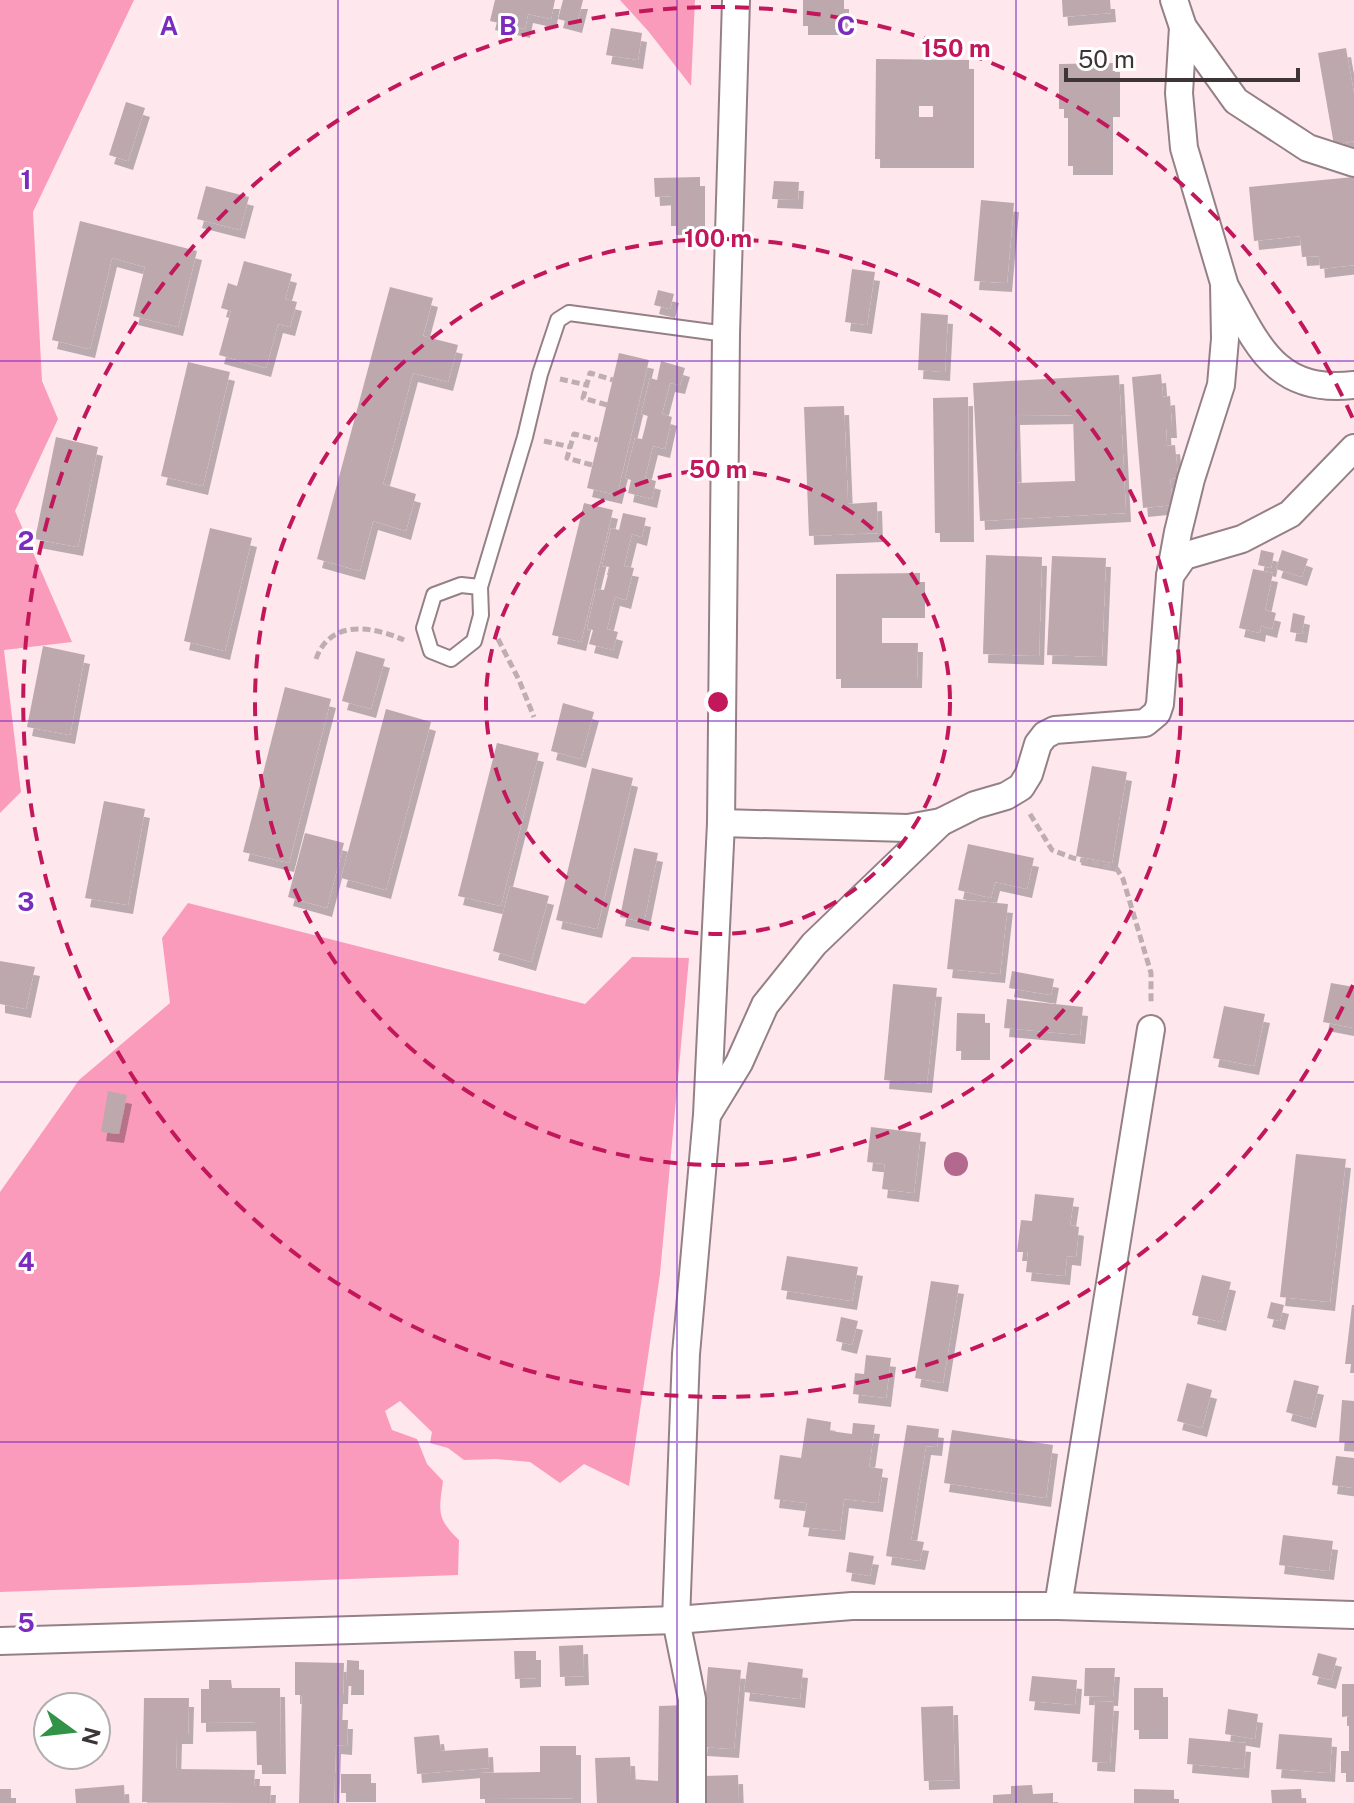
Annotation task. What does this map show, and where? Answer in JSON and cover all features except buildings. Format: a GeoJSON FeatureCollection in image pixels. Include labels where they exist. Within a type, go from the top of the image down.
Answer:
{"type":"FeatureCollection","features":[{"type":"Feature","properties":{"kind":"street"},"geometry":{"type":"LineString","coordinates":[[692,1803],[692,1699],[676,1620],[686,1354],[707,1115],[721,823],[726,334],[736,0]]}},
{"type":"Feature","properties":{"kind":"street"},"geometry":{"type":"LineString","coordinates":[[1174,0],[1183,27],[1236,101],[1308,148],[1354,163]]}},
{"type":"Feature","properties":{"kind":"street"},"geometry":{"type":"LineString","coordinates":[[1183,27],[1179,93],[1184,148],[1224,283],[1259,348],[1279,369],[1298,380],[1320,385],[1354,385]]}},
{"type":"Feature","properties":{"kind":"street"},"geometry":{"type":"LineString","coordinates":[[721,823],[908,828],[941,822],[1021,787],[1029,774],[1038,744],[1045,735],[1055,730],[1145,723],[1157,713],[1170,576],[1191,479],[1221,385],[1225,339],[1224,283]]}},
{"type":"Feature","properties":{"kind":"street"},"geometry":{"type":"LineString","coordinates":[[1170,576],[1184,556],[1242,539],[1290,514],[1354,448]]}},
{"type":"Feature","properties":{"kind":"street"},"geometry":{"type":"LineString","coordinates":[[707,1115],[739,1063],[765,1005],[814,944],[941,822]]}},
{"type":"Feature","properties":{"kind":"street"},"geometry":{"type":"LineString","coordinates":[[1058,1606],[1151,1029]]}},
{"type":"Feature","properties":{"kind":"street"},"geometry":{"type":"LineString","coordinates":[[0,1641],[676,1620],[852,1606],[1058,1606],[1354,1615]]}},
{"type":"Feature","properties":{"kind":"lane"},"geometry":{"type":"LineString","coordinates":[[480,587],[461,585],[434,595],[424,628],[431,651],[451,659],[474,641],[481,615],[480,587],[558,320],[569,313],[726,334]]}},
{"type":"Feature","properties":{"kind":"path"},"geometry":{"type":"LineString","coordinates":[[607,405],[583,398],[590,373],[613,380]]}},
{"type":"Feature","properties":{"kind":"path"},"geometry":{"type":"LineString","coordinates":[[592,465],[567,458],[574,434],[598,440]]}},
{"type":"Feature","properties":{"kind":"path"},"geometry":{"type":"LineString","coordinates":[[481,615],[505,649],[534,717]]}},
{"type":"Feature","properties":{"kind":"path"},"geometry":{"type":"LineString","coordinates":[[316,659],[321,645],[340,631],[370,629],[431,651]]}},
{"type":"Feature","properties":{"kind":"path"},"geometry":{"type":"LineString","coordinates":[[1021,787],[1031,815],[1052,850],[1117,869],[1123,879],[1151,973],[1151,1029]]}},
{"type":"Feature","properties":{"kind":"shaded area"},"geometry":{"type":"Polygon","coordinates":[[[0,0],[134,0],[33,212],[42,381],[58,419],[15,511],[72,642],[4,650],[21,792],[0,813],[0,0]]]}},
{"type":"Feature","properties":{"kind":"shaded area"},"geometry":{"type":"Polygon","coordinates":[[[620,0],[695,0],[691,86],[649,32],[620,0]]]}},
{"type":"Feature","properties":{"kind":"shaded area"},"geometry":{"type":"Polygon","coordinates":[[[188,903],[585,1004],[632,957],[689,958],[660,1274],[629,1486],[584,1464],[560,1483],[530,1462],[464,1460],[448,1448],[430,1443],[432,1432],[400,1401],[385,1411],[392,1430],[417,1439],[427,1464],[443,1481],[441,1514],[446,1526],[459,1540],[458,1575],[0,1592],[0,1192],[79,1080],[170,1003],[162,938],[188,903]]]}}]}
